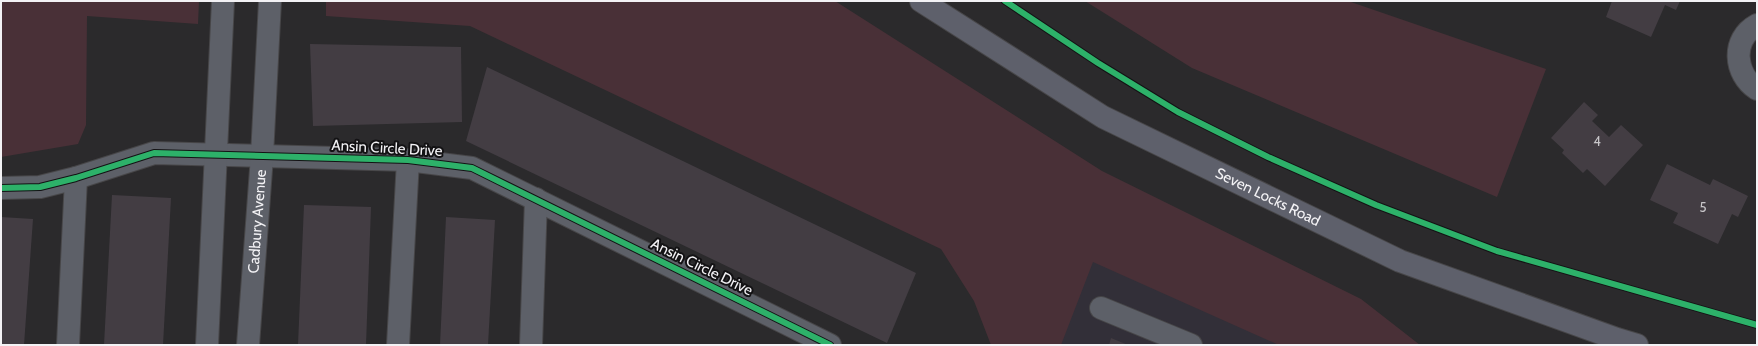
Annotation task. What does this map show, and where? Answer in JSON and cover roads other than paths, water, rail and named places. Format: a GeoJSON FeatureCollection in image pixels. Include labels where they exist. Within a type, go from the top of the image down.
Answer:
{"type":"FeatureCollection","features":[{"type":"Feature","properties":{"kind":"main road","name":"Seven Locks Road"},"geometry":{"type":"LineString","coordinates":[[921,1],[1103,117],[1400,261],[1623,343]]}},
{"type":"Feature","properties":{"kind":"street"},"geometry":{"type":"LineString","coordinates":[[207,345],[223,1]]}},
{"type":"Feature","properties":{"kind":"street","name":"Cadbury Avenue"},"geometry":{"type":"LineString","coordinates":[[248,345],[262,156],[270,1]]}},
{"type":"Feature","properties":{"kind":"street"},"geometry":{"type":"LineString","coordinates":[[1757,25],[1744,37],[1739,49],[1738,62],[1742,74],[1750,84],[1757,89]]}},
{"type":"Feature","properties":{"kind":"street","name":"Ansin Circle Drive"},"geometry":{"type":"LineString","coordinates":[[1,188],[40,187],[76,178],[154,153],[408,160],[472,168],[830,345]]}},
{"type":"Feature","properties":{"kind":"street"},"geometry":{"type":"LineString","coordinates":[[398,345],[408,160]]}},
{"type":"Feature","properties":{"kind":"street"},"geometry":{"type":"LineString","coordinates":[[68,345],[76,178]]}},
{"type":"Feature","properties":{"kind":"street"},"geometry":{"type":"LineString","coordinates":[[531,345],[536,199]]}},
{"type":"Feature","properties":{"kind":"street"},"geometry":{"type":"LineString","coordinates":[[1101,308],[1191,345]]}}]}
